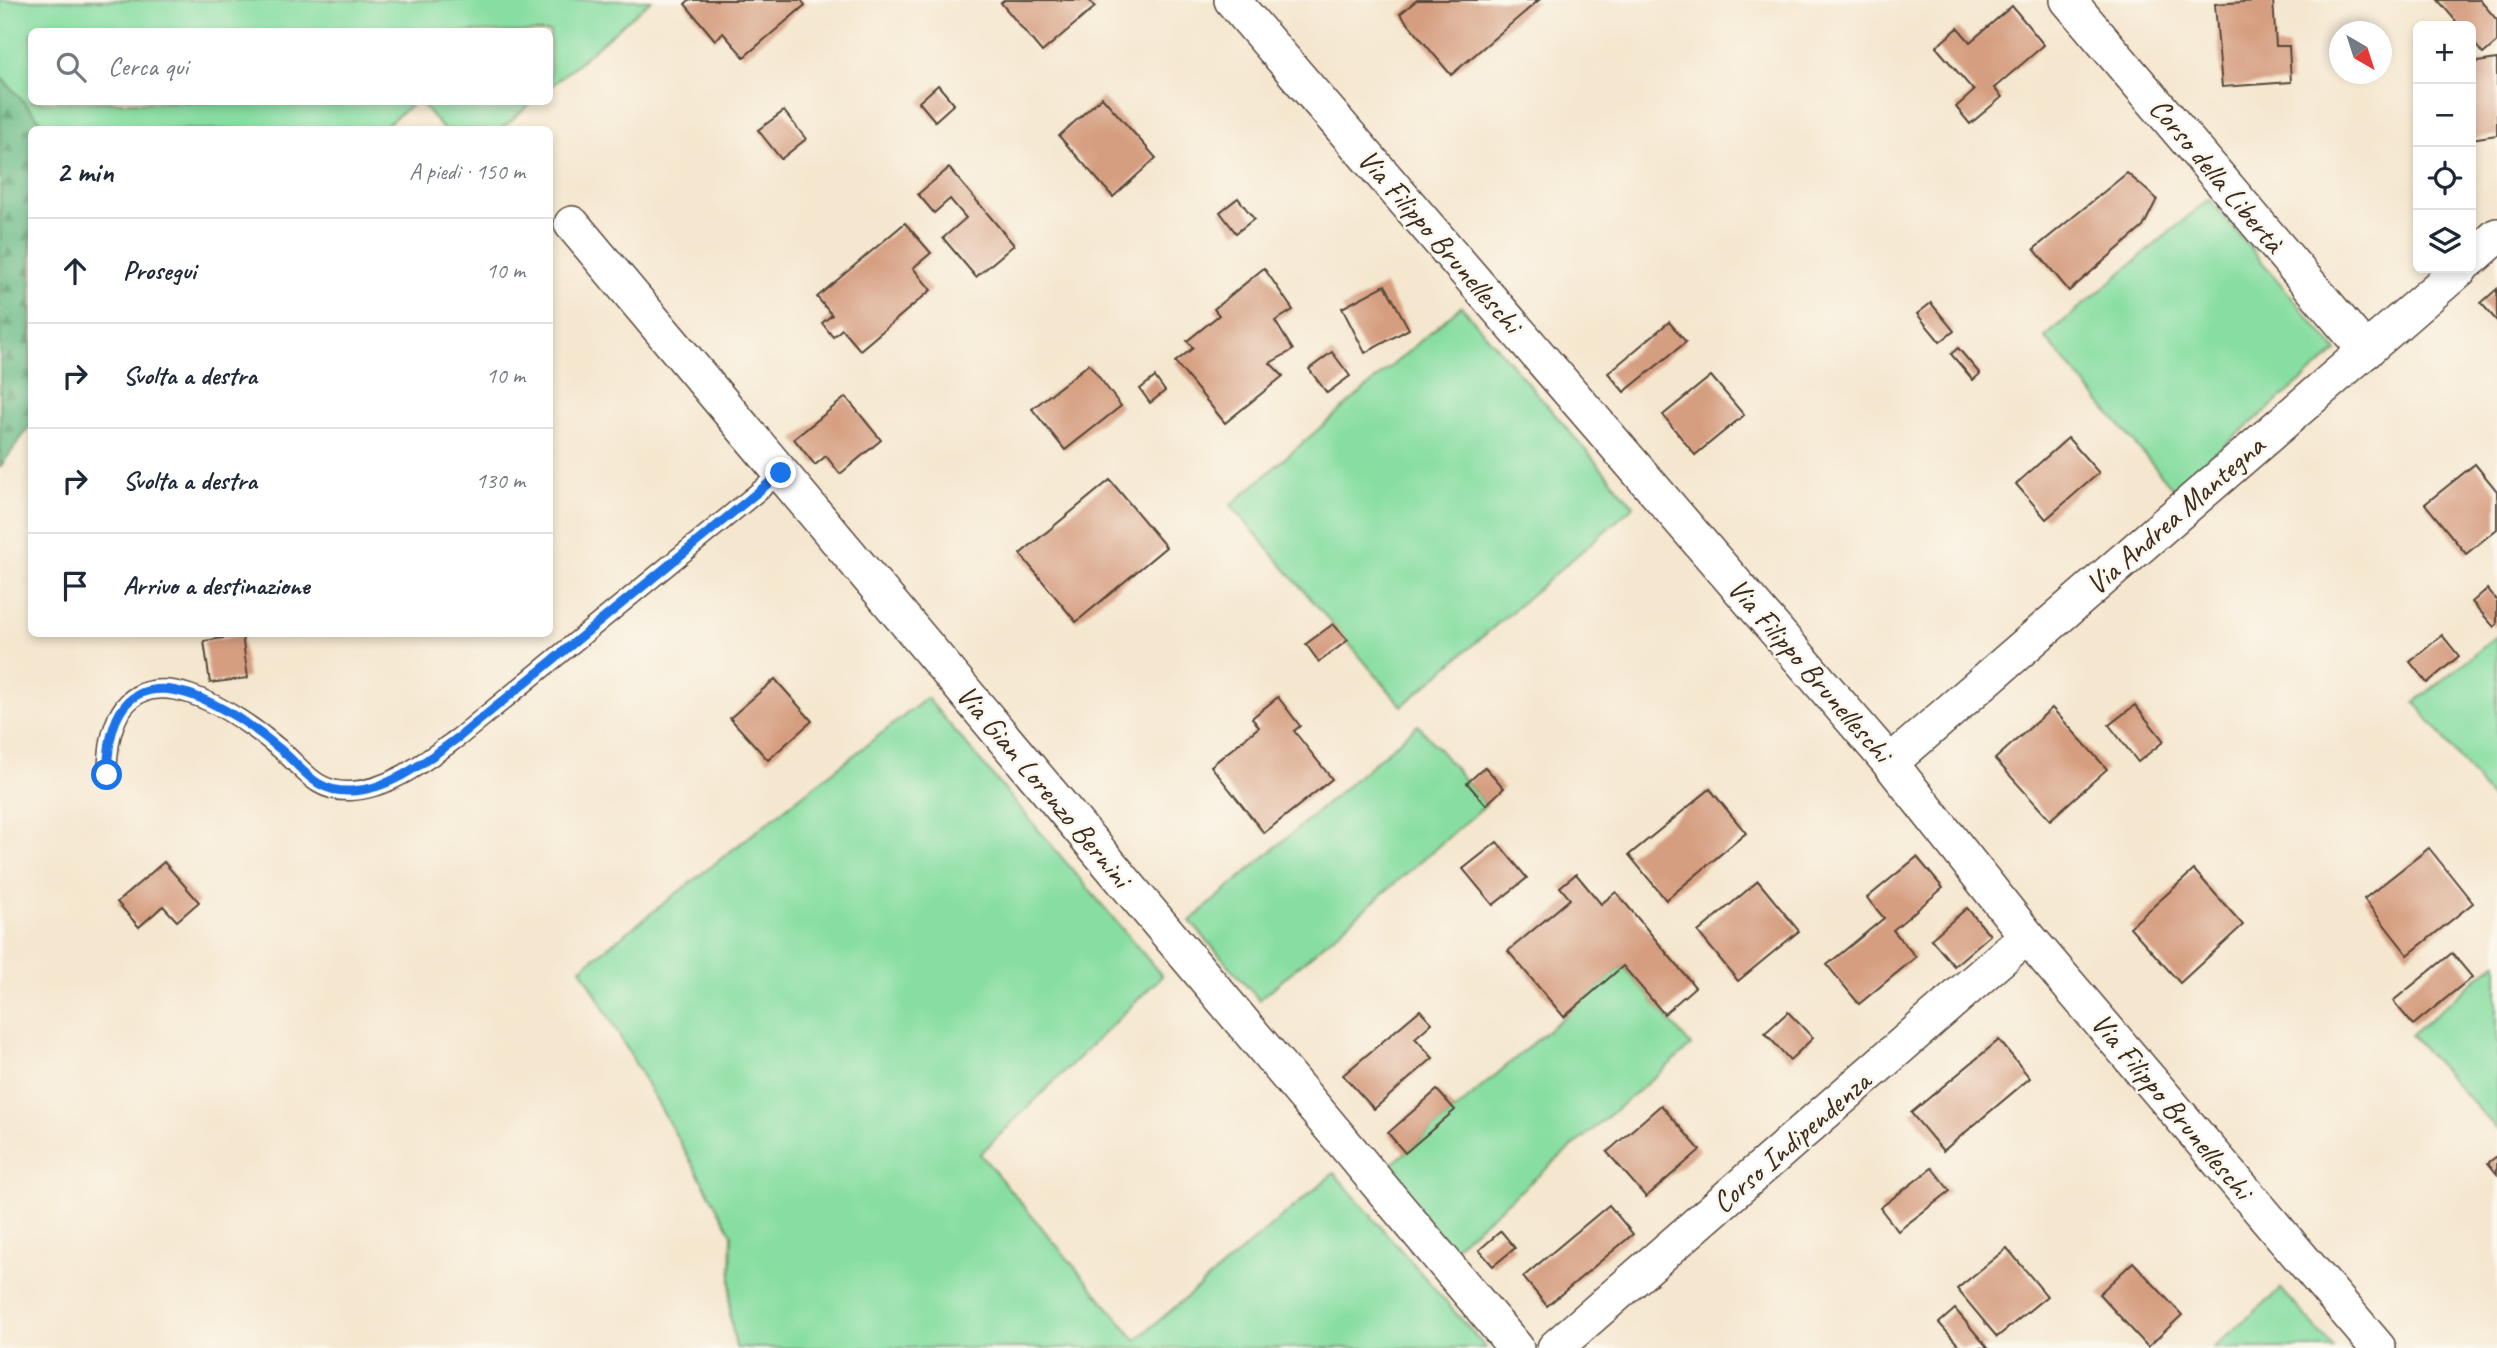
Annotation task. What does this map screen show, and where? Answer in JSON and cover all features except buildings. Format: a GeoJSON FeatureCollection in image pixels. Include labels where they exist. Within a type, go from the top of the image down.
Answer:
{"type":"FeatureCollection","features":[{"type":"Feature","properties":{"kind":"street","name":"Via Filippo Brunelleschi"},"geometry":{"type":"LineString","coordinates":[[1232,0],[1890,763],[2027,936],[2378,1348]]}},
{"type":"Feature","properties":{"kind":"street","name":"Corso della Libertà"},"geometry":{"type":"LineString","coordinates":[[2068,0],[2366,351]]}},
{"type":"Feature","properties":{"kind":"street","name":"Via Gian Lorenzo Bernini"},"geometry":{"type":"LineString","coordinates":[[572,224],[1516,1348]]}},
{"type":"Feature","properties":{"kind":"street"},"geometry":{"type":"LineString","coordinates":[[2476,255],[2497,236]]}},
{"type":"Feature","properties":{"kind":"street","name":"Via Andrea Mantegna"},"geometry":{"type":"LineString","coordinates":[[1890,763],[2455,273]]}},
{"type":"Feature","properties":{"kind":"street","name":"Corso Indipendenza"},"geometry":{"type":"LineString","coordinates":[[1555,1348],[2027,936]]}},
{"type":"Feature","properties":{"kind":"lane"},"geometry":{"type":"LineString","coordinates":[[107,775],[112,732],[124,707],[142,691],[164,687],[187,692],[220,708],[282,750],[307,777],[329,788],[351,791],[391,779],[415,768],[459,737],[781,473]]}},
{"type":"Feature","properties":{"kind":"green space"},"geometry":{"type":"Polygon","coordinates":[[[0,0],[651,0],[553,84],[553,28],[28,28],[28,105],[411,105],[385,126],[45,126],[0,76],[0,0]]]}},
{"type":"Feature","properties":{"kind":"green space"},"geometry":{"type":"Polygon","coordinates":[[[0,76],[45,126],[28,126],[28,429],[0,467],[0,76]]]}},
{"type":"Feature","properties":{"kind":"green space"},"geometry":{"type":"Polygon","coordinates":[[[423,105],[529,105],[505,126],[440,126],[423,105]]]}},
{"type":"Feature","properties":{"kind":"green space"},"geometry":{"type":"Polygon","coordinates":[[[2209,199],[2337,351],[2173,489],[2045,337],[2209,199]]]}},
{"type":"Feature","properties":{"kind":"green space"},"geometry":{"type":"Polygon","coordinates":[[[1461,306],[1634,506],[1402,706],[1231,505],[1461,306]]]}},
{"type":"Feature","properties":{"kind":"green space"},"geometry":{"type":"Polygon","coordinates":[[[2497,636],[2497,806],[2415,702],[2497,636]]]}},
{"type":"Feature","properties":{"kind":"green space"},"geometry":{"type":"Polygon","coordinates":[[[927,698],[1162,976],[980,1154],[1136,1340],[1334,1173],[1486,1348],[736,1348],[730,1316],[732,1234],[581,968],[927,698]]]}},
{"type":"Feature","properties":{"kind":"green space"},"geometry":{"type":"Polygon","coordinates":[[[1418,725],[1486,805],[1259,1000],[1190,921],[1418,725]]]}},
{"type":"Feature","properties":{"kind":"green space"},"geometry":{"type":"Polygon","coordinates":[[[2497,962],[2497,1129],[2411,1035],[2497,962]]]}},
{"type":"Feature","properties":{"kind":"green space"},"geometry":{"type":"Polygon","coordinates":[[[1623,966],[1691,1046],[1452,1249],[1385,1170],[1623,966]]]}},
{"type":"Feature","properties":{"kind":"green space"},"geometry":{"type":"Polygon","coordinates":[[[2281,1289],[2334,1348],[2213,1348],[2281,1289]]]}},
{"type":"Feature","properties":{"kind":"route"},"geometry":{"type":"LineString","coordinates":[[107,775],[112,732],[124,707],[142,691],[164,687],[187,692],[220,708],[282,750],[307,777],[329,788],[351,791],[380,784],[415,768],[459,737],[781,473]]}}]}
